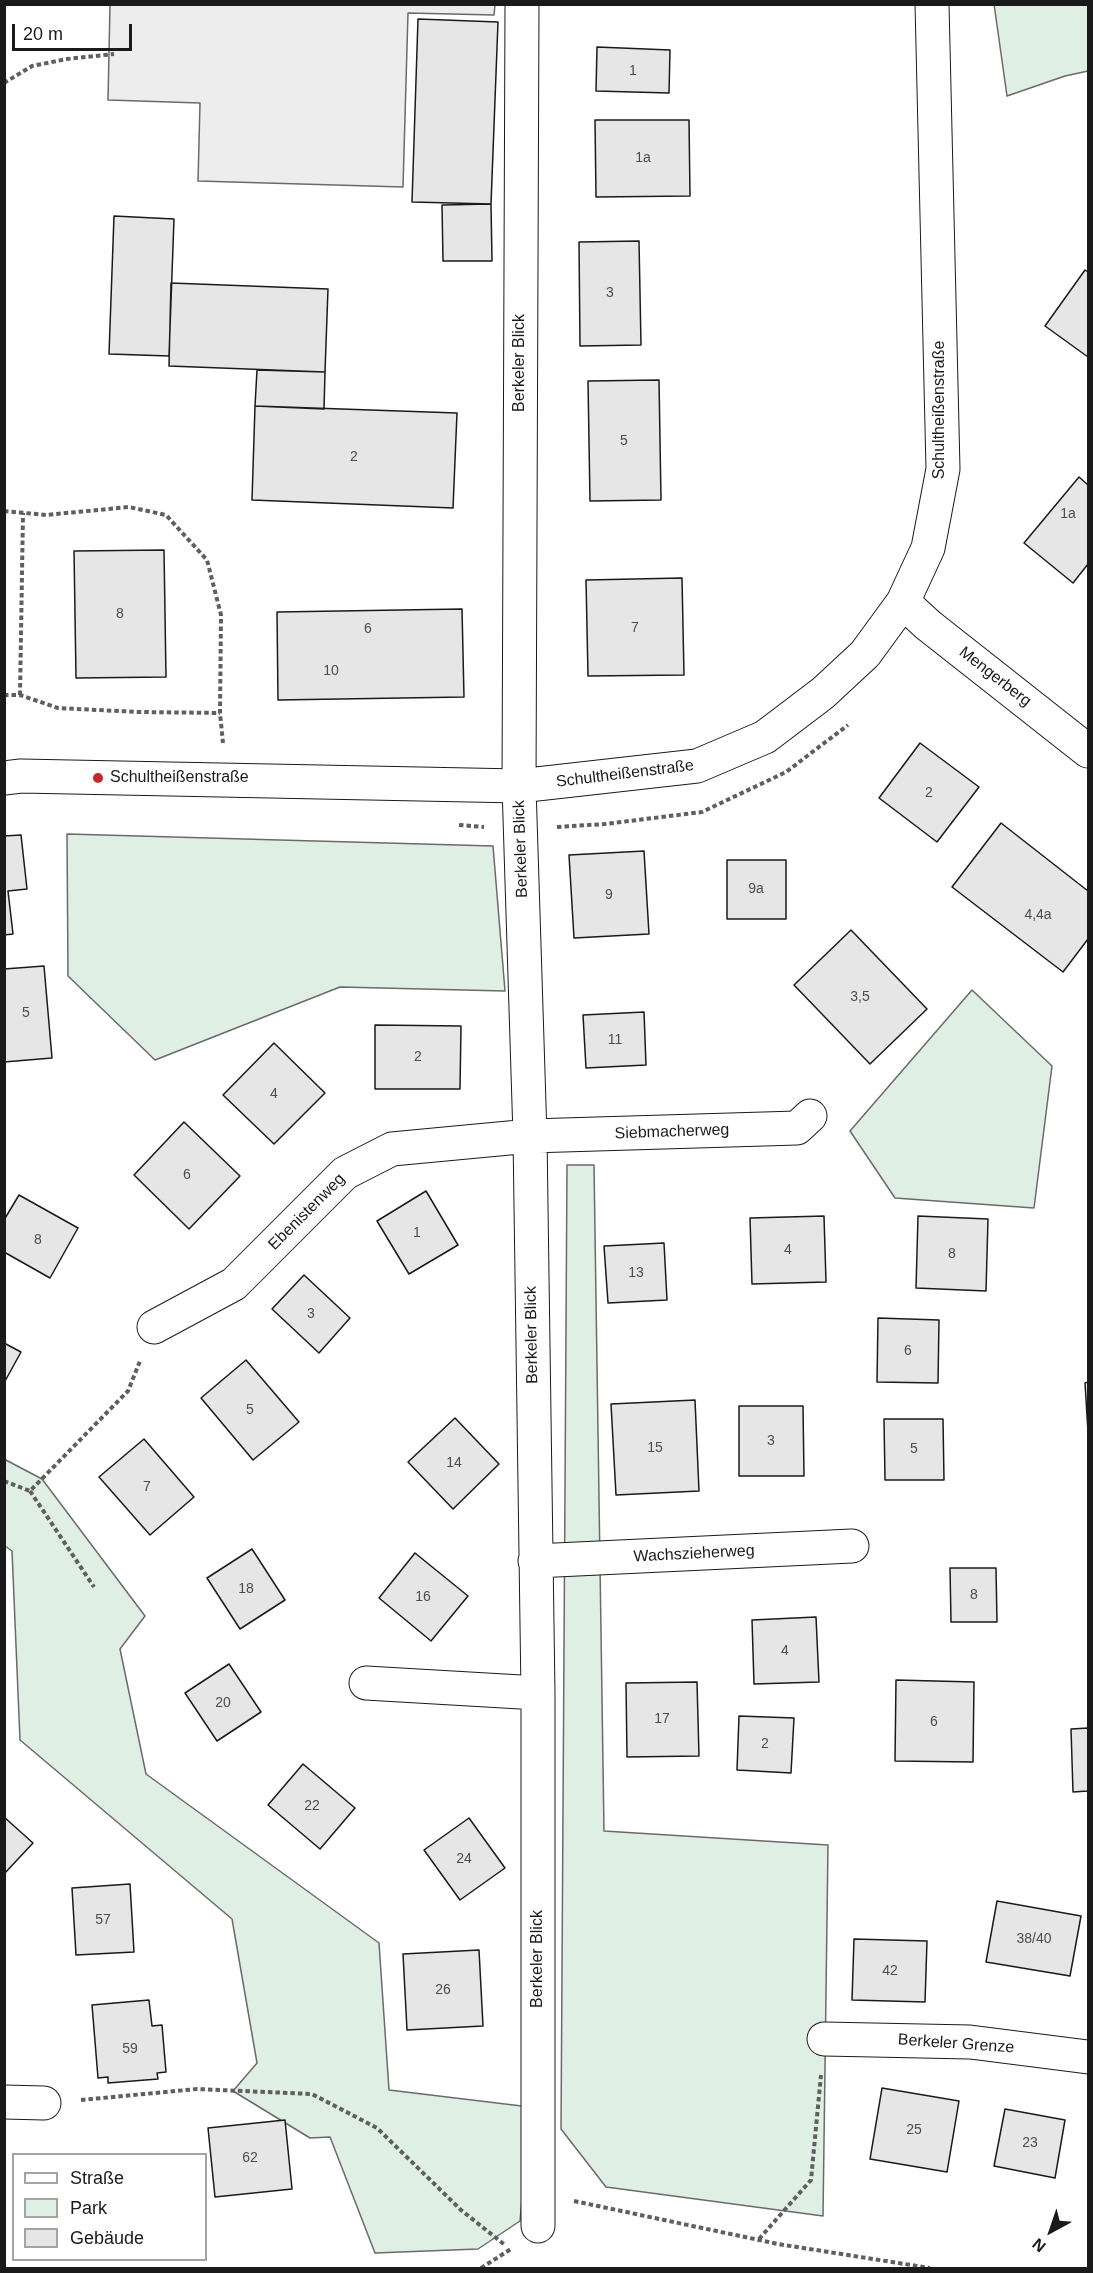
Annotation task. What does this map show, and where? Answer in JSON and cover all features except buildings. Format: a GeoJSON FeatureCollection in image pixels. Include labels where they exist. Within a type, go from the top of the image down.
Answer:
{"type":"FeatureCollection","features":[{"type":"Feature","properties":{"kind":"street","name":"Berkeler Blick"},"geometry":{"type":"LineString","coordinates":[[522,4],[519,786],[530,1136],[538,1693],[538,2210]]}},
{"type":"Feature","properties":{"kind":"street","name":"Schultheißenstraße"},"geometry":{"type":"LineString","coordinates":[[4,778],[21,776],[519,786],[697,766],[765,738],[823,693],[865,654],[903,602],[928,548],[943,469],[932,4]]}},
{"type":"Feature","properties":{"kind":"street","name":"Mengerberg"},"geometry":{"type":"LineString","coordinates":[[903,602],[928,625],[1089,751]]}},
{"type":"Feature","properties":{"kind":"street","name":"Siebmacherweg"},"geometry":{"type":"LineString","coordinates":[[530,1136],[797,1128],[810,1116]]}},
{"type":"Feature","properties":{"kind":"street","name":"Ebenistenweg"},"geometry":{"type":"LineString","coordinates":[[154,1327],[234,1284],[345,1173],[392,1149],[530,1136]]}},
{"type":"Feature","properties":{"kind":"street","name":"Wachszieherweg"},"geometry":{"type":"LineString","coordinates":[[535,1561],[852,1546]]}},
{"type":"Feature","properties":{"kind":"street"},"geometry":{"type":"LineString","coordinates":[[366,1683],[538,1693]]}},
{"type":"Feature","properties":{"kind":"street","name":"Berkeler Grenze"},"geometry":{"type":"LineString","coordinates":[[824,2039],[970,2042],[1089,2057]]}},
{"type":"Feature","properties":{"kind":"street"},"geometry":{"type":"LineString","coordinates":[[4,2102],[44,2103]]}},
{"type":"Feature","properties":{"kind":"path"},"geometry":{"type":"LineString","coordinates":[[4,83],[32,66],[67,59],[114,54]]}},
{"type":"Feature","properties":{"kind":"path"},"geometry":{"type":"LineString","coordinates":[[4,511],[46,515],[129,507],[166,515],[207,560],[221,615],[220,712],[226,780]]}},
{"type":"Feature","properties":{"kind":"path"},"geometry":{"type":"LineString","coordinates":[[20,694],[23,513]]}},
{"type":"Feature","properties":{"kind":"path"},"geometry":{"type":"LineString","coordinates":[[4,695],[20,694],[58,708],[139,712],[220,712]]}},
{"type":"Feature","properties":{"kind":"path"},"geometry":{"type":"LineString","coordinates":[[520,829],[605,824],[702,812],[786,772],[850,723]]}},
{"type":"Feature","properties":{"kind":"path"},"geometry":{"type":"LineString","coordinates":[[30,1491],[128,1391],[154,1327]]}},
{"type":"Feature","properties":{"kind":"path"},"geometry":{"type":"LineString","coordinates":[[4,1481],[30,1491],[94,1587]]}},
{"type":"Feature","properties":{"kind":"path"},"geometry":{"type":"LineString","coordinates":[[759,2240],[811,2181],[824,2039]]}},
{"type":"Feature","properties":{"kind":"path"},"geometry":{"type":"LineString","coordinates":[[44,2103],[197,2089],[312,2094],[376,2128],[461,2210],[511,2249]]}},
{"type":"Feature","properties":{"kind":"path"},"geometry":{"type":"LineString","coordinates":[[538,2210],[759,2240],[930,2268]]}},
{"type":"Feature","properties":{"kind":"green space"},"geometry":{"type":"Polygon","coordinates":[[[994,4],[1088,5],[1088,71],[1065,76],[1007,96],[994,4]]]}},
{"type":"Feature","properties":{"kind":"green space"},"geometry":{"type":"Polygon","coordinates":[[[67,834],[493,846],[505,991],[340,987],[155,1060],[68,976],[67,834]]]}},
{"type":"Feature","properties":{"kind":"green space"},"geometry":{"type":"Polygon","coordinates":[[[972,990],[1052,1066],[1034,1208],[895,1198],[850,1131],[972,990]]]}},
{"type":"Feature","properties":{"kind":"green space"},"geometry":{"type":"Polygon","coordinates":[[[567,1165],[594,1165],[604,1831],[828,1845],[823,2216],[606,2187],[561,2129],[567,1165]]]}},
{"type":"Feature","properties":{"kind":"green space"},"geometry":{"type":"Polygon","coordinates":[[[4,1459],[42,1479],[145,1616],[120,1649],[146,1774],[379,1943],[389,2090],[530,2107],[520,2221],[478,2249],[375,2253],[330,2137],[310,2138],[233,2091],[257,2063],[232,1919],[20,1740],[12,1551],[5,1546],[4,1459]]]}},
{"type":"Feature","properties":{"kind":"shaded area"},"geometry":{"type":"Polygon","coordinates":[[[495,4],[494,15],[408,13],[403,187],[198,181],[200,103],[108,100],[110,5],[495,4]]]}},
{"type":"Feature","properties":{"kind":"place","name":"Schultheißenstraße"},"geometry":{"type":"Point","coordinates":[98,778]}}]}
